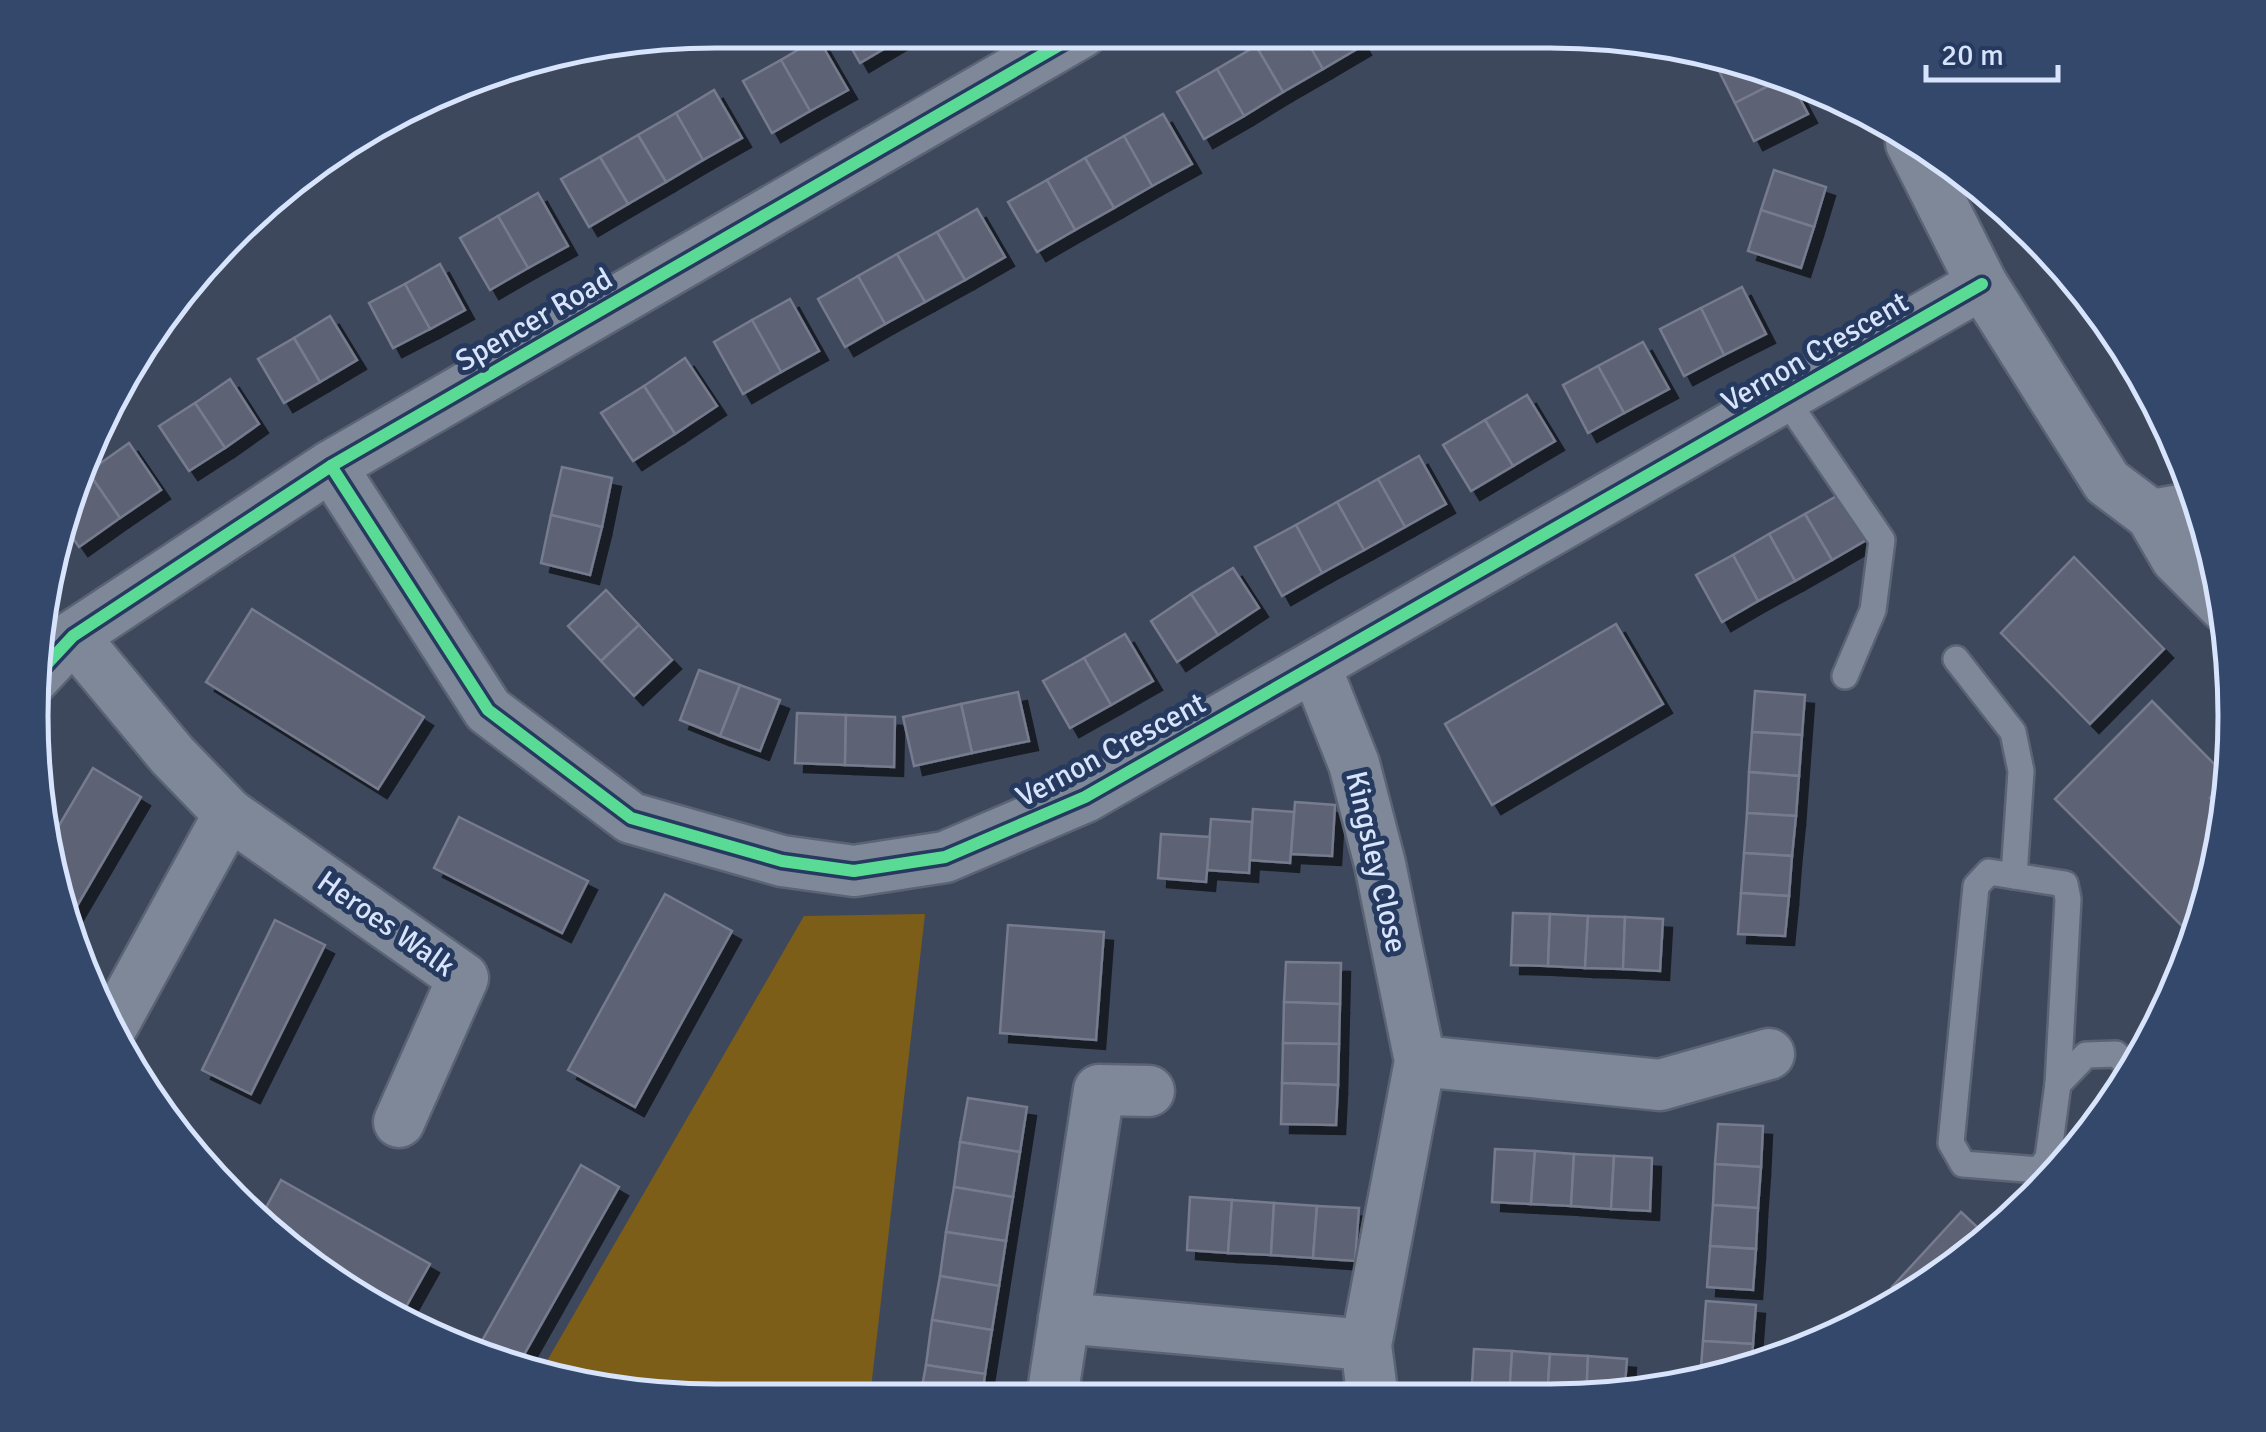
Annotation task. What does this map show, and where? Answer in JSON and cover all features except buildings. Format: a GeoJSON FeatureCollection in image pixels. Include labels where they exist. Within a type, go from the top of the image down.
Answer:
{"type":"FeatureCollection","features":[{"type":"Feature","properties":{"kind":"street","name":"Spencer Road"},"geometry":{"type":"LineString","coordinates":[[50,661],[73,636],[331,466],[1054,48]]}},
{"type":"Feature","properties":{"kind":"street"},"geometry":{"type":"LineString","coordinates":[[1918,158],[1982,284],[2107,482],[2152,515],[2176,558],[2206,588]]}},
{"type":"Feature","properties":{"kind":"street","name":"Vernon Crescent"},"geometry":{"type":"LineString","coordinates":[[331,466],[488,710],[631,818],[782,861],[854,870],[945,858],[1085,797],[1982,284]]}},
{"type":"Feature","properties":{"kind":"street"},"geometry":{"type":"LineString","coordinates":[[2152,515],[2185,509]]}},
{"type":"Feature","properties":{"kind":"street","name":"Heroes Walk"},"geometry":{"type":"LineString","coordinates":[[73,636],[172,755],[229,814],[463,978],[399,1122]]}},
{"type":"Feature","properties":{"kind":"street","name":"Kingsley Close"},"geometry":{"type":"LineString","coordinates":[[1316,668],[1359,780],[1420,1061],[1366,1345],[1371,1384]]}},
{"type":"Feature","properties":{"kind":"street"},"geometry":{"type":"LineString","coordinates":[[118,1016],[229,814]]}},
{"type":"Feature","properties":{"kind":"street"},"geometry":{"type":"LineString","coordinates":[[1420,1061],[1660,1084],[1769,1054]]}},
{"type":"Feature","properties":{"kind":"street"},"geometry":{"type":"LineString","coordinates":[[1054,1384],[1099,1090],[1149,1091]]}},
{"type":"Feature","properties":{"kind":"street"},"geometry":{"type":"LineString","coordinates":[[1064,1318],[1366,1345]]}},
{"type":"Feature","properties":{"kind":"lane"},"geometry":{"type":"LineString","coordinates":[[1784,398],[1882,540],[1873,610],[1845,676]]}},
{"type":"Feature","properties":{"kind":"lane"},"geometry":{"type":"LineString","coordinates":[[1956,659],[2014,732],[2021,771],[2014,876]]}},
{"type":"Feature","properties":{"kind":"lane"},"geometry":{"type":"LineString","coordinates":[[1989,872],[2065,884],[2068,899],[2058,1084],[2048,1158],[2039,1170],[1962,1164],[1951,1143],[1976,886],[1989,872]]}},
{"type":"Feature","properties":{"kind":"lane"},"geometry":{"type":"LineString","coordinates":[[2058,1084],[2086,1055],[2116,1054],[2123,1060]]}},
{"type":"Feature","properties":{"kind":"shaded area"},"geometry":{"type":"Polygon","coordinates":[[[925,914],[871,1384],[672,1383],[546,1363],[804,916],[925,914]]]}},
{"type":"Feature","properties":{"kind":"cycle path"},"geometry":{"type":"LineString","coordinates":[[50,661],[73,636],[331,466],[1054,48]]}},
{"type":"Feature","properties":{"kind":"cycle path"},"geometry":{"type":"LineString","coordinates":[[331,466],[488,710],[631,818],[782,861],[854,871],[945,857],[1085,797],[1982,284]]}}]}
